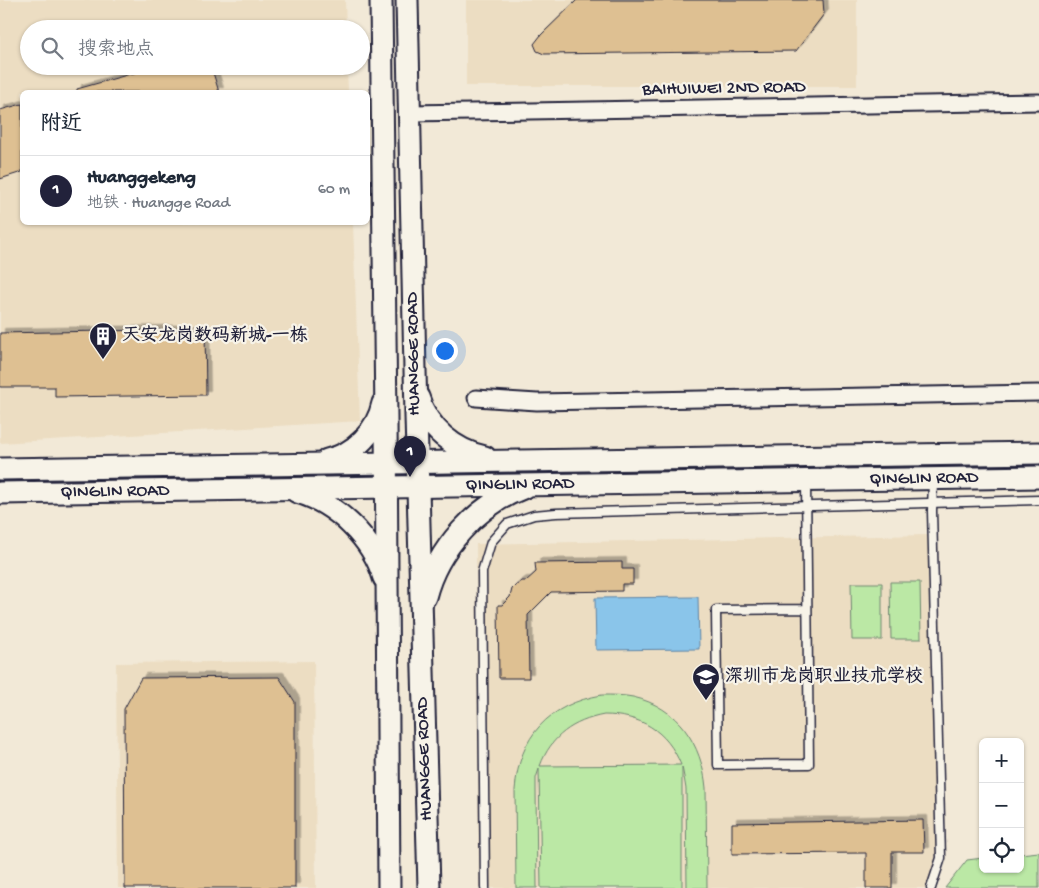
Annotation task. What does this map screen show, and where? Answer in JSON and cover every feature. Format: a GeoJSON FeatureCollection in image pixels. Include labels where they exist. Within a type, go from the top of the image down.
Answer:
{"type":"FeatureCollection","features":[{"type":"Feature","properties":{"kind":"main road","name":"HUANGGE ROAD"},"geometry":{"type":"LineString","coordinates":[[381,0],[387,487],[389,888]]}},
{"type":"Feature","properties":{"kind":"main road","name":"HUANGGE ROAD"},"geometry":{"type":"LineString","coordinates":[[407,0],[417,487],[428,888]]}},
{"type":"Feature","properties":{"kind":"main road"},"geometry":{"type":"LineString","coordinates":[[415,385],[420,403],[430,422],[442,436],[458,447],[479,456],[502,461]]}},
{"type":"Feature","properties":{"kind":"main road"},"geometry":{"type":"LineString","coordinates":[[308,464],[331,459],[349,452],[364,441],[375,425],[382,408],[386,386]]}},
{"type":"Feature","properties":{"kind":"main road","name":"QINGLIN ROAD"},"geometry":{"type":"LineString","coordinates":[[0,469],[1039,453]]}},
{"type":"Feature","properties":{"kind":"main road"},"geometry":{"type":"LineString","coordinates":[[649,459],[650,483]]}},
{"type":"Feature","properties":{"kind":"main road","name":"QINGLIN ROAD"},"geometry":{"type":"LineString","coordinates":[[0,493],[1039,477]]}},
{"type":"Feature","properties":{"kind":"main road"},"geometry":{"type":"LineString","coordinates":[[421,611],[427,587],[437,565],[460,532],[474,518],[509,493],[530,485]]}},
{"type":"Feature","properties":{"kind":"main road"},"geometry":{"type":"LineString","coordinates":[[282,489],[316,500],[348,522],[361,536],[374,555],[382,573],[387,592]]}},
{"type":"Feature","properties":{"kind":"street","name":"BAIHUIWEI 2ND ROAD"},"geometry":{"type":"LineString","coordinates":[[410,113],[1039,102]]}},
{"type":"Feature","properties":{"kind":"street"},"geometry":{"type":"LineString","coordinates":[[476,398],[537,402],[1039,394]]}},
{"type":"Feature","properties":{"kind":"lane"},"geometry":{"type":"LineString","coordinates":[[931,888],[941,858],[932,503],[933,479]]}},
{"type":"Feature","properties":{"kind":"lane"},"geometry":{"type":"LineString","coordinates":[[806,481],[809,764],[718,765],[716,610],[807,609]]}},
{"type":"Feature","properties":{"kind":"lane"},"geometry":{"type":"LineString","coordinates":[[485,888],[482,572],[491,542],[507,524],[534,515],[556,513],[1039,500]]}},
{"type":"Feature","properties":{"kind":"shaded area"},"geometry":{"type":"Polygon","coordinates":[[[0,0],[345,0],[346,20],[20,20],[20,75],[347,75],[348,90],[20,90],[20,225],[353,225],[360,421],[0,443],[0,0]]]}},
{"type":"Feature","properties":{"kind":"shaded area"},"geometry":{"type":"Polygon","coordinates":[[[466,0],[857,0],[857,86],[466,86],[466,0]]]}},
{"type":"Feature","properties":{"kind":"shaded area","name":"深圳市龙岗职业技术学校"},"geometry":{"type":"Polygon","coordinates":[[[928,535],[941,858],[931,888],[479,888],[476,544],[928,535]]]}},
{"type":"Feature","properties":{"kind":"shaded area"},"geometry":{"type":"Polygon","coordinates":[[[314,661],[316,888],[118,888],[116,663],[314,661]]]}},
{"type":"Feature","properties":{"kind":"green space"},"geometry":{"type":"Polygon","coordinates":[[[890,582],[920,582],[921,639],[891,639],[890,582]]]}},
{"type":"Feature","properties":{"kind":"green space"},"geometry":{"type":"Polygon","coordinates":[[[851,583],[882,583],[882,640],[852,640],[851,583]]]}},
{"type":"Feature","properties":{"kind":"green space"},"geometry":{"type":"Polygon","coordinates":[[[602,695],[633,697],[663,709],[685,730],[693,743],[704,772],[706,788],[707,888],[687,888],[686,789],[682,767],[682,888],[541,888],[539,769],[536,778],[537,888],[516,888],[515,790],[523,754],[530,739],[552,715],[583,699],[602,695]],[[604,715],[582,721],[564,731],[550,746],[540,766],[681,765],[668,742],[651,727],[629,718],[604,715]]]}},
{"type":"Feature","properties":{"kind":"green space"},"geometry":{"type":"Polygon","coordinates":[[[1039,852],[1039,888],[945,888],[967,860],[979,858],[979,873],[1024,873],[1024,854],[1039,852]]]}},
{"type":"Feature","properties":{"kind":"water"},"geometry":{"type":"Polygon","coordinates":[[[698,597],[699,649],[596,650],[595,598],[698,597]]]}},
{"type":"Feature","properties":{"kind":"building"},"geometry":{"type":"Polygon","coordinates":[[[577,0],[823,0],[824,14],[796,51],[544,54],[537,51],[534,44],[541,35],[577,0]]]}},
{"type":"Feature","properties":{"kind":"building"},"geometry":{"type":"Polygon","coordinates":[[[127,75],[214,75],[218,90],[77,90],[127,75]]]}},
{"type":"Feature","properties":{"kind":"building"},"geometry":{"type":"Polygon","coordinates":[[[20,105],[20,173],[0,179],[0,110],[20,105]]]}},
{"type":"Feature","properties":{"kind":"building","name":"天安龙岗数码新城-一栋"},"geometry":{"type":"Polygon","coordinates":[[[205,329],[206,395],[55,397],[55,387],[0,387],[0,333],[205,329]]]}},
{"type":"Feature","properties":{"kind":"building"},"geometry":{"type":"Polygon","coordinates":[[[622,562],[622,569],[633,569],[633,584],[622,584],[622,591],[551,592],[528,615],[529,678],[499,678],[498,605],[502,605],[510,597],[515,586],[522,581],[526,581],[536,572],[535,563],[622,562]]]}},
{"type":"Feature","properties":{"kind":"building"},"geometry":{"type":"Polygon","coordinates":[[[279,677],[295,702],[295,888],[125,888],[124,709],[141,678],[279,677]]]}},
{"type":"Feature","properties":{"kind":"building"},"geometry":{"type":"Polygon","coordinates":[[[923,820],[924,852],[892,852],[892,888],[866,888],[866,853],[732,854],[732,823],[923,820]]]}},
{"type":"Feature","properties":{"kind":"place","name":"天安龙岗数码新城-一栋"},"geometry":{"type":"Point","coordinates":[103,360]}},
{"type":"Feature","properties":{"kind":"place","name":"Huanggekeng"},"geometry":{"type":"Point","coordinates":[410,477]}},
{"type":"Feature","properties":{"kind":"place","name":"深圳市龙岗职业技术学校"},"geometry":{"type":"Point","coordinates":[706,701]}}]}
